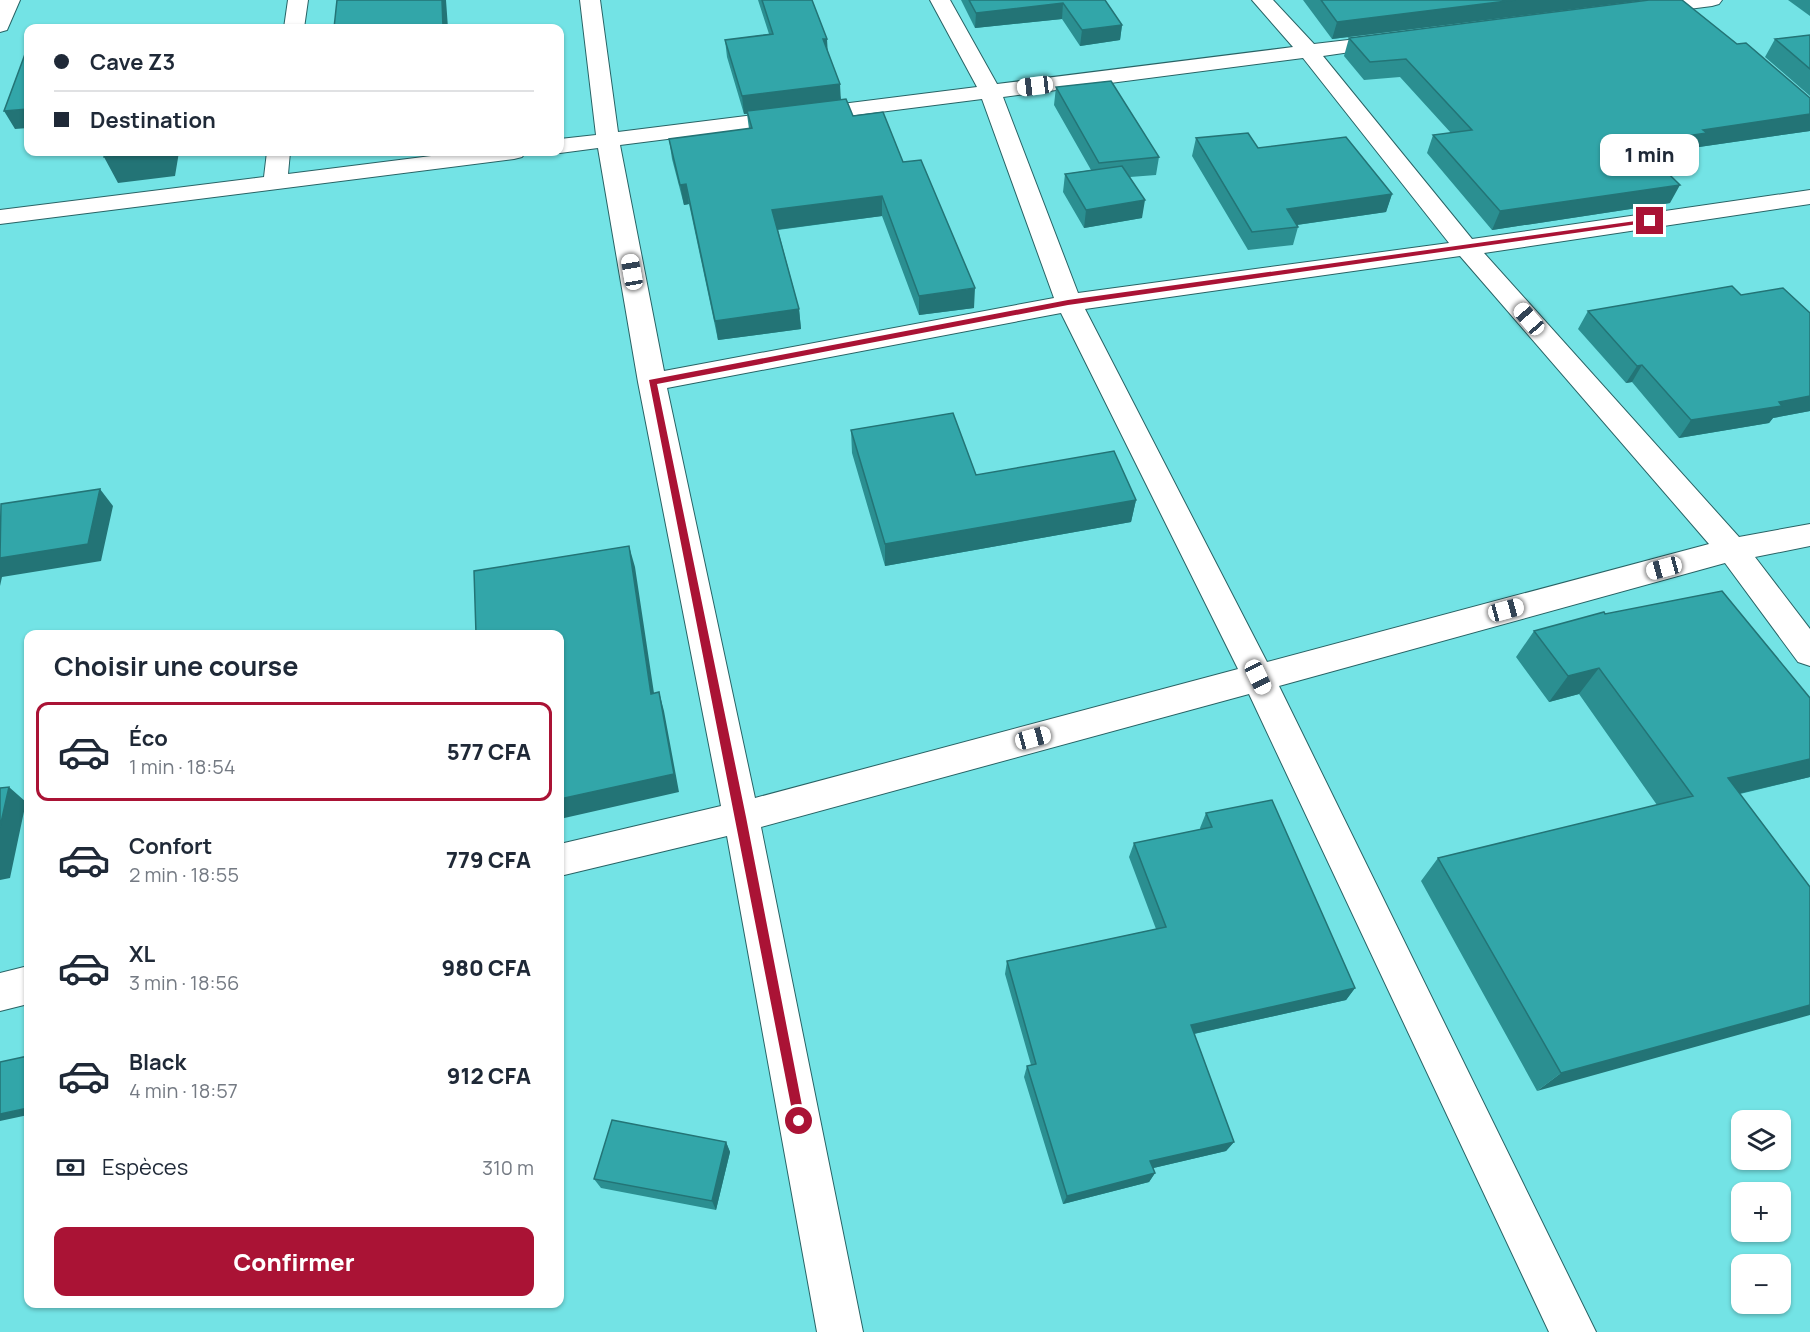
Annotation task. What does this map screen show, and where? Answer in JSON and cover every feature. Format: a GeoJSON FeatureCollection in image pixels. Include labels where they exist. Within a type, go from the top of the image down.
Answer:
{"type":"FeatureCollection","features":[{"type":"Feature","properties":{"kind":"street"},"geometry":{"type":"LineString","coordinates":[[0,26],[9,0]]}},
{"type":"Feature","properties":{"kind":"street"},"geometry":{"type":"LineString","coordinates":[[295,24],[298,0]]}},
{"type":"Feature","properties":{"kind":"street"},"geometry":{"type":"LineString","coordinates":[[590,0],[608,140],[652,382],[741,817],[840,1332]]}},
{"type":"Feature","properties":{"kind":"street"},"geometry":{"type":"LineString","coordinates":[[940,0],[990,91],[1068,303],[1258,677],[1573,1332]]}},
{"type":"Feature","properties":{"kind":"street"},"geometry":{"type":"LineString","coordinates":[[1263,0],[1308,51],[1466,248],[1732,550],[1810,653]]}},
{"type":"Feature","properties":{"kind":"street"},"geometry":{"type":"LineString","coordinates":[[1616,12],[1686,2],[1708,9]]}},
{"type":"Feature","properties":{"kind":"street"},"geometry":{"type":"LineString","coordinates":[[564,146],[1415,38]]}},
{"type":"Feature","properties":{"kind":"street"},"geometry":{"type":"LineString","coordinates":[[275,182],[278,156]]}},
{"type":"Feature","properties":{"kind":"street"},"geometry":{"type":"LineString","coordinates":[[0,217],[482,156]]}},
{"type":"Feature","properties":{"kind":"street"},"geometry":{"type":"LineString","coordinates":[[652,382],[1068,303],[1466,248],[1810,197]]}},
{"type":"Feature","properties":{"kind":"street"},"geometry":{"type":"LineString","coordinates":[[564,859],[741,817],[1732,550],[1810,535]]}},
{"type":"Feature","properties":{"kind":"street"},"geometry":{"type":"LineString","coordinates":[[0,992],[24,986]]}},
{"type":"Feature","properties":{"kind":"building"},"geometry":{"type":"Polygon","coordinates":[[[337,0],[442,0],[443,24],[334,24],[337,0]]]}},
{"type":"Feature","properties":{"kind":"building"},"geometry":{"type":"Polygon","coordinates":[[[762,0],[812,0],[827,39],[823,39],[840,84],[742,96],[725,40],[773,34],[762,0]]]}},
{"type":"Feature","properties":{"kind":"building"},"geometry":{"type":"Polygon","coordinates":[[[969,0],[1105,0],[1122,25],[1082,30],[1063,3],[976,13],[969,0]]]}},
{"type":"Feature","properties":{"kind":"building"},"geometry":{"type":"Polygon","coordinates":[[[1321,0],[1515,0],[1337,22],[1321,0]]]}},
{"type":"Feature","properties":{"kind":"building"},"geometry":{"type":"Polygon","coordinates":[[[1649,0],[1682,0],[1737,44],[1746,43],[1810,98],[1810,114],[1703,130],[1707,133],[1637,143],[1680,185],[1500,211],[1433,135],[1472,130],[1406,59],[1370,62],[1349,38],[1649,0]]]}},
{"type":"Feature","properties":{"kind":"building"},"geometry":{"type":"Polygon","coordinates":[[[1810,35],[1810,69],[1775,39],[1810,35]]]}},
{"type":"Feature","properties":{"kind":"building"},"geometry":{"type":"Polygon","coordinates":[[[24,57],[24,109],[4,111],[24,57]]]}},
{"type":"Feature","properties":{"kind":"building"},"geometry":{"type":"Polygon","coordinates":[[[1111,81],[1159,157],[1099,163],[1056,87],[1111,81]]]}},
{"type":"Feature","properties":{"kind":"building"},"geometry":{"type":"Polygon","coordinates":[[[846,99],[853,116],[883,112],[903,162],[921,160],[975,288],[919,296],[882,196],[772,210],[799,309],[715,321],[686,184],[680,185],[669,139],[752,128],[747,111],[846,99]]]}},
{"type":"Feature","properties":{"kind":"building"},"geometry":{"type":"Polygon","coordinates":[[[1248,133],[1258,148],[1346,137],[1392,194],[1287,209],[1298,227],[1252,232],[1196,138],[1248,133]]]}},
{"type":"Feature","properties":{"kind":"building"},"geometry":{"type":"Polygon","coordinates":[[[1122,166],[1145,200],[1086,210],[1065,174],[1122,166]]]}},
{"type":"Feature","properties":{"kind":"building"},"geometry":{"type":"Polygon","coordinates":[[[1732,286],[1741,295],[1783,288],[1810,313],[1810,396],[1779,402],[1782,406],[1691,420],[1642,365],[1637,366],[1588,311],[1732,286]]]}},
{"type":"Feature","properties":{"kind":"building"},"geometry":{"type":"Polygon","coordinates":[[[953,413],[976,475],[1114,451],[1136,500],[885,544],[851,430],[953,413]]]}},
{"type":"Feature","properties":{"kind":"building"},"geometry":{"type":"Polygon","coordinates":[[[100,489],[88,544],[0,558],[1,504],[100,489]]]}},
{"type":"Feature","properties":{"kind":"building"},"geometry":{"type":"Polygon","coordinates":[[[629,546],[651,694],[659,692],[674,774],[564,798],[564,630],[476,630],[474,571],[629,546]]]}},
{"type":"Feature","properties":{"kind":"building"},"geometry":{"type":"Polygon","coordinates":[[[1722,591],[1810,698],[1810,759],[1728,778],[1810,887],[1810,1005],[1561,1073],[1438,858],[1693,796],[1599,668],[1568,676],[1534,631],[1604,612],[1605,614],[1722,591]]]}},
{"type":"Feature","properties":{"kind":"building"},"geometry":{"type":"Polygon","coordinates":[[[9,787],[0,827],[0,788],[9,787]]]}},
{"type":"Feature","properties":{"kind":"building"},"geometry":{"type":"Polygon","coordinates":[[[1272,800],[1355,988],[1191,1025],[1234,1142],[1150,1161],[1155,1173],[1067,1196],[1027,1066],[1036,1064],[1007,961],[1166,927],[1134,843],[1212,827],[1206,813],[1272,800]]]}},
{"type":"Feature","properties":{"kind":"building"},"geometry":{"type":"Polygon","coordinates":[[[24,1057],[24,1109],[0,1114],[0,1062],[24,1057]]]}},
{"type":"Feature","properties":{"kind":"building"},"geometry":{"type":"Polygon","coordinates":[[[612,1120],[726,1142],[712,1201],[594,1179],[612,1120]]]}},
{"type":"Feature","properties":{"kind":"route"},"geometry":{"type":"LineString","coordinates":[[799,1121],[741,817],[652,382],[1068,303],[1443,252],[1650,221]]}}]}
